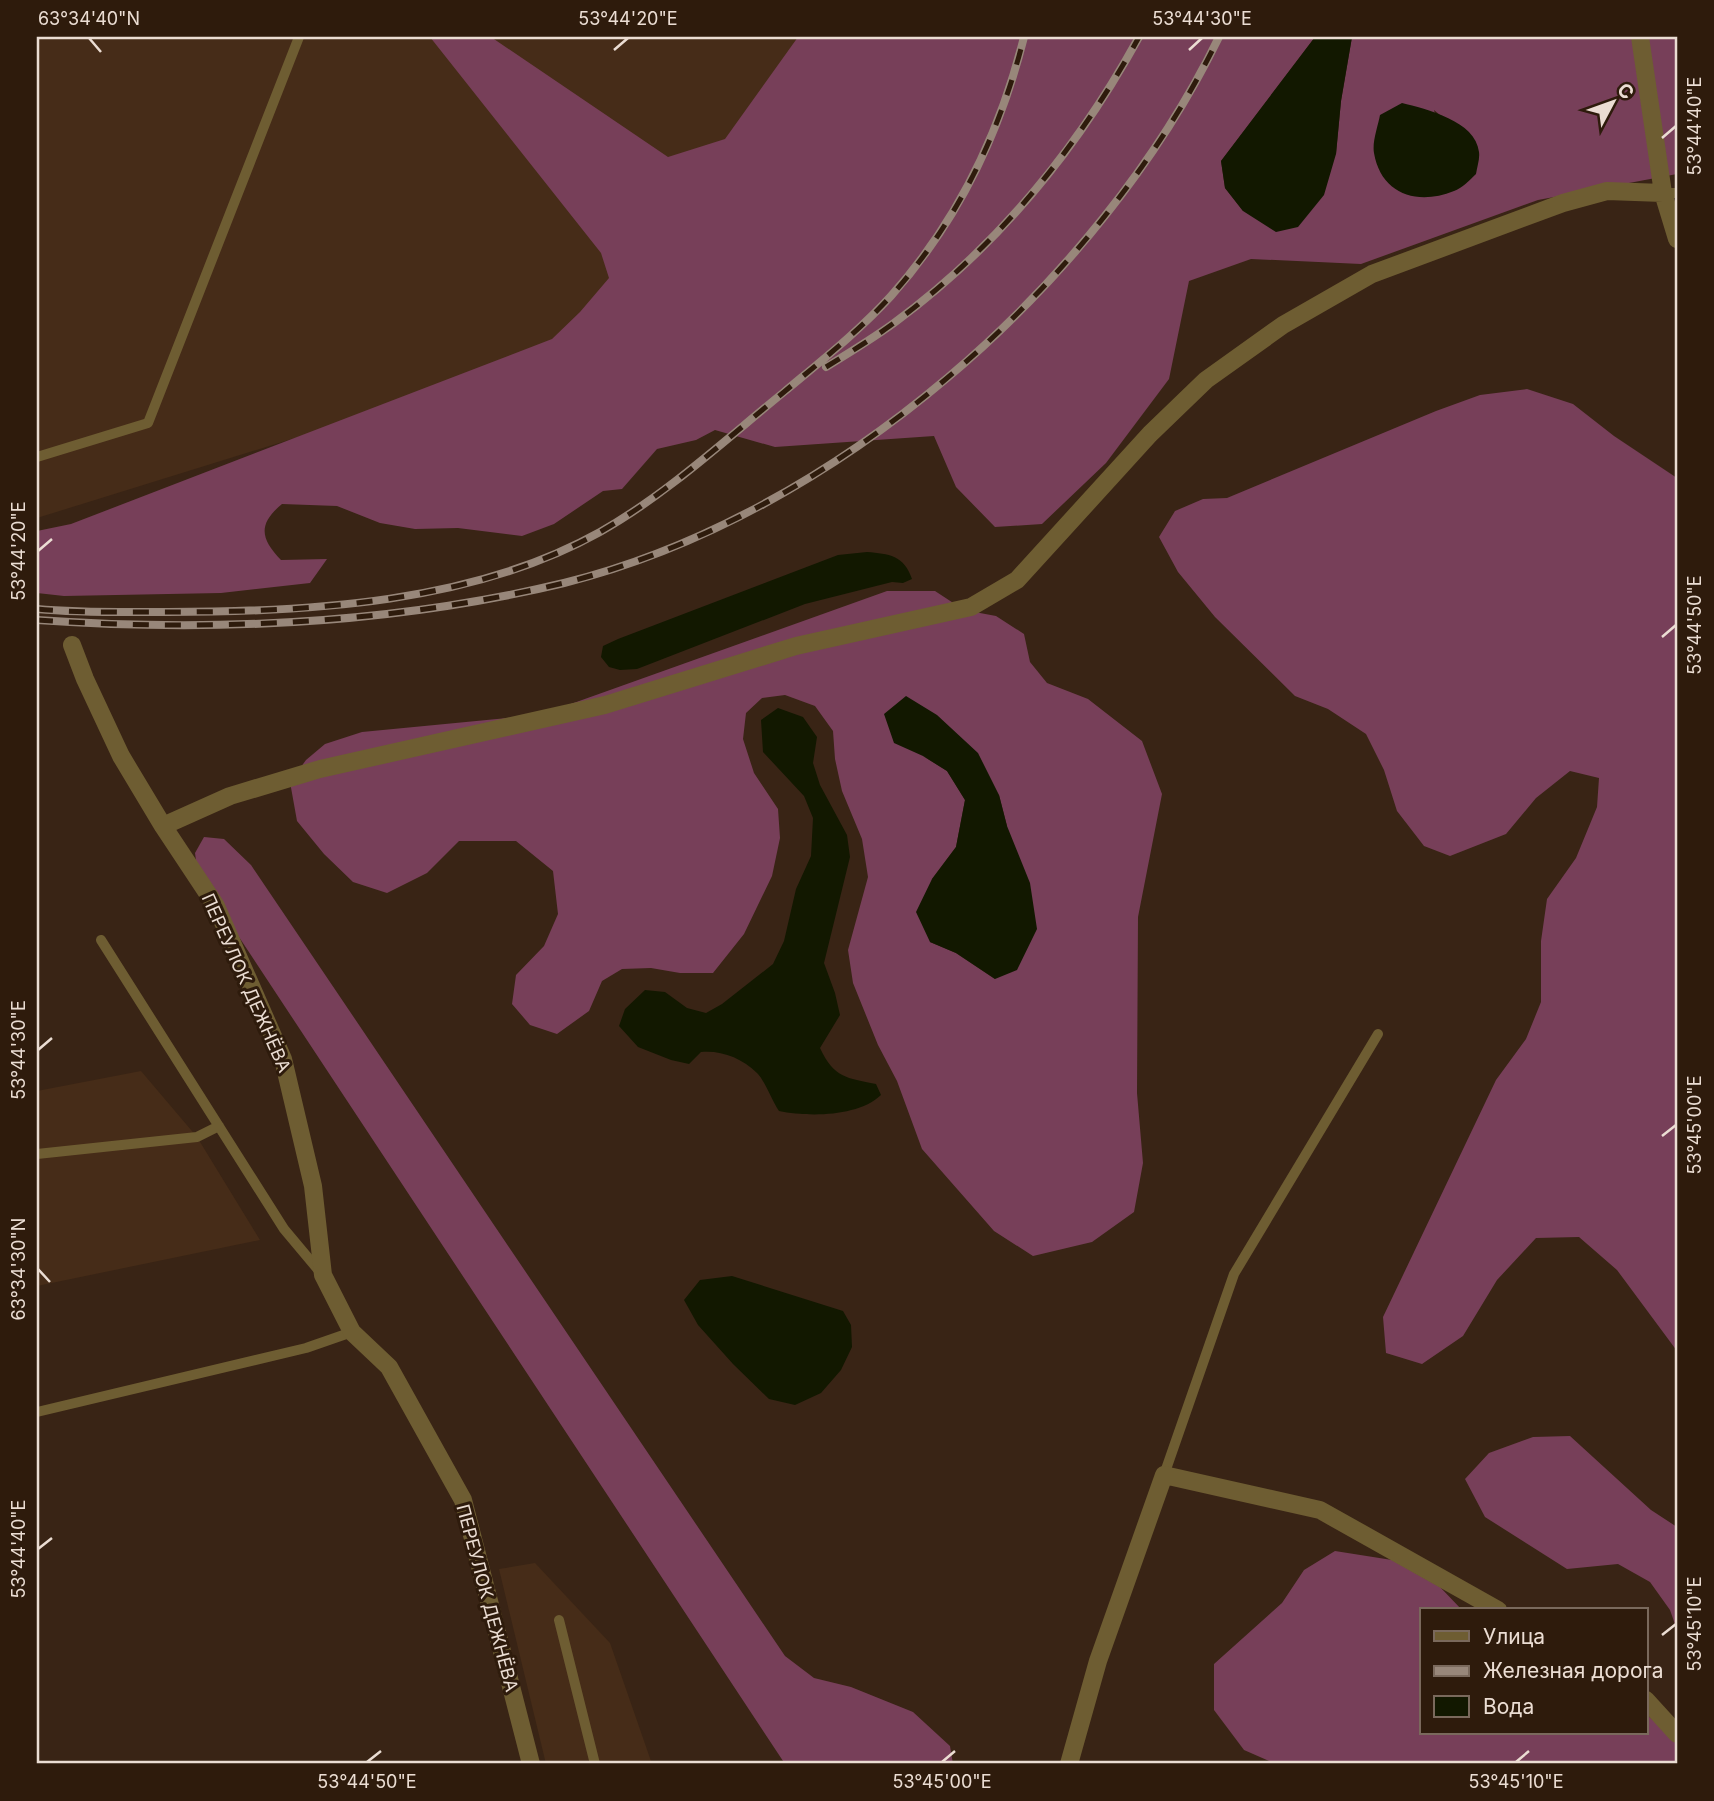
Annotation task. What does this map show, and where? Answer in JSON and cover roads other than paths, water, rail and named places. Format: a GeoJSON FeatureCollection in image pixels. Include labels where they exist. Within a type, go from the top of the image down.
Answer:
{"type":"FeatureCollection","features":[{"type":"Feature","properties":{"kind":"street"},"geometry":{"type":"LineString","coordinates":[[1640,37],[1677,239]]}},
{"type":"Feature","properties":{"kind":"street"},"geometry":{"type":"LineString","coordinates":[[163,826],[230,796],[320,769],[605,705],[796,646],[971,607],[1017,580],[1150,434],[1206,380],[1283,325],[1371,274],[1563,203],[1607,191],[1670,193]]}},
{"type":"Feature","properties":{"kind":"street","name":"ПЕРЕУЛОК ДЕЖНЁВА"},"geometry":{"type":"LineString","coordinates":[[72,645],[121,756],[216,906],[283,1059],[313,1186],[323,1275],[352,1332],[389,1367],[463,1500],[531,1764]]}},
{"type":"Feature","properties":{"kind":"street"},"geometry":{"type":"LineString","coordinates":[[1069,1764],[1098,1661],[1164,1475],[1320,1510],[1494,1608]]}},
{"type":"Feature","properties":{"kind":"street"},"geometry":{"type":"LineString","coordinates":[[1648,1702],[1677,1734]]}},
{"type":"Feature","properties":{"kind":"lane"},"geometry":{"type":"LineString","coordinates":[[37,457],[148,423],[298,38]]}},
{"type":"Feature","properties":{"kind":"lane"},"geometry":{"type":"LineString","coordinates":[[101,940],[285,1229],[323,1275]]}},
{"type":"Feature","properties":{"kind":"lane"},"geometry":{"type":"LineString","coordinates":[[1164,1475],[1234,1274],[1378,1034]]}},
{"type":"Feature","properties":{"kind":"lane"},"geometry":{"type":"LineString","coordinates":[[37,1154],[197,1137],[219,1126]]}},
{"type":"Feature","properties":{"kind":"lane"},"geometry":{"type":"LineString","coordinates":[[37,1412],[306,1348],[352,1332]]}},
{"type":"Feature","properties":{"kind":"lane"},"geometry":{"type":"LineString","coordinates":[[559,1620],[595,1764]]}},
{"type":"Feature","properties":{"kind":"water"},"geometry":{"type":"Polygon","coordinates":[[[1315,37],[1352,37],[1341,101],[1336,154],[1324,195],[1298,227],[1276,232],[1243,211],[1225,188],[1221,161],[1315,37]]]}},
{"type":"Feature","properties":{"kind":"water"},"geometry":{"type":"Polygon","coordinates":[[[1402,103],[1460,124],[1476,141],[1479,155],[1476,174],[1463,186],[1440,195],[1414,196],[1393,187],[1384,178],[1374,153],[1375,134],[1380,115],[1402,103]]]}},
{"type":"Feature","properties":{"kind":"water"},"geometry":{"type":"Polygon","coordinates":[[[867,552],[900,560],[912,579],[805,604],[637,669],[620,670],[609,667],[601,657],[603,646],[618,639],[838,555],[867,552]]]}},
{"type":"Feature","properties":{"kind":"water"},"geometry":{"type":"Polygon","coordinates":[[[906,696],[937,715],[978,753],[999,795],[1007,826],[1030,883],[1037,929],[1017,970],[995,979],[956,953],[930,942],[916,912],[932,879],[956,847],[965,800],[947,771],[894,743],[884,714],[906,696]]]}},
{"type":"Feature","properties":{"kind":"water"},"geometry":{"type":"Polygon","coordinates":[[[778,708],[803,717],[817,737],[813,763],[820,785],[847,835],[850,857],[824,963],[840,1015],[820,1048],[836,1071],[849,1078],[876,1084],[881,1095],[859,1108],[832,1114],[779,1111],[760,1077],[738,1059],[724,1054],[701,1052],[689,1064],[671,1060],[638,1047],[619,1026],[625,1009],[645,990],[665,992],[687,1008],[706,1013],[722,1004],[773,964],[784,941],[796,889],[811,856],[813,818],[804,796],[763,752],[761,720],[778,708]]]}},
{"type":"Feature","properties":{"kind":"water"},"geometry":{"type":"Polygon","coordinates":[[[732,1276],[843,1311],[851,1325],[852,1347],[841,1370],[821,1393],[795,1405],[769,1399],[698,1325],[684,1300],[700,1280],[732,1276]]]}},
{"type":"Feature","properties":{"kind":"railway"},"geometry":{"type":"LineString","coordinates":[[37,609],[102,612],[222,611],[390,599],[445,589],[499,574],[551,556],[600,532],[649,501],[695,466],[839,346],[891,296],[937,237],[974,174],[1003,107],[1024,37]]}},
{"type":"Feature","properties":{"kind":"railway"},"geometry":{"type":"LineString","coordinates":[[826,367],[886,329],[931,294],[1000,229],[1062,156],[1115,78],[1139,37]]}},
{"type":"Feature","properties":{"kind":"railway"},"geometry":{"type":"LineString","coordinates":[[37,620],[103,624],[235,624],[368,616],[434,608],[564,583],[665,550],[763,504],[858,446],[948,377],[1030,301],[1104,217],[1167,129],[1219,37]]}}]}
